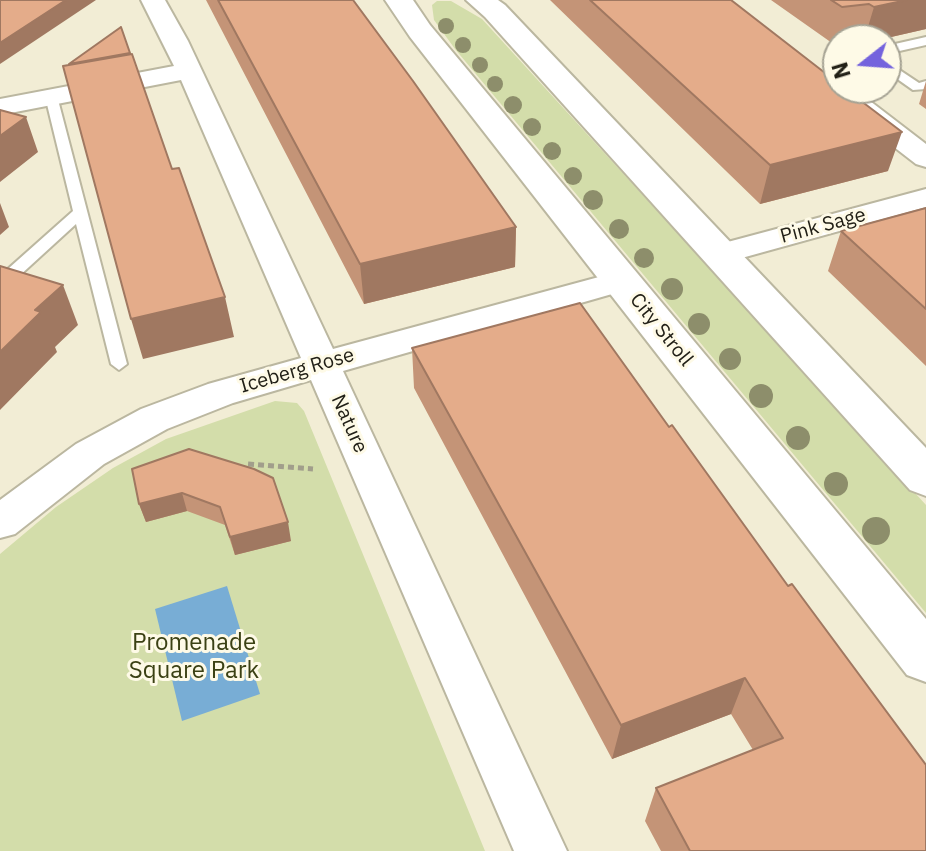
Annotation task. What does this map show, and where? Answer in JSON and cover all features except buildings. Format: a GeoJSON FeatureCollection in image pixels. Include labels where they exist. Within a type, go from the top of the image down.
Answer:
{"type":"FeatureCollection","features":[{"type":"Feature","properties":{"kind":"street","name":"Nature"},"geometry":{"type":"LineString","coordinates":[[153,0],[189,71],[541,851]]}},
{"type":"Feature","properties":{"kind":"street","name":"City Stroll"},"geometry":{"type":"LineString","coordinates":[[399,0],[420,31],[926,658]]}},
{"type":"Feature","properties":{"kind":"street"},"geometry":{"type":"LineString","coordinates":[[480,0],[495,11],[926,478]]}},
{"type":"Feature","properties":{"kind":"street"},"geometry":{"type":"LineString","coordinates":[[0,107],[189,71]]}},
{"type":"Feature","properties":{"kind":"street"},"geometry":{"type":"LineString","coordinates":[[856,104],[926,158]]}},
{"type":"Feature","properties":{"kind":"street","name":"Pink Sage"},"geometry":{"type":"LineString","coordinates":[[720,254],[926,198]]}},
{"type":"Feature","properties":{"kind":"street","name":"Iceberg Rose"},"geometry":{"type":"LineString","coordinates":[[0,522],[90,454],[154,419],[221,393],[621,281]]}},
{"type":"Feature","properties":{"kind":"lane"},"geometry":{"type":"LineString","coordinates":[[902,46],[926,41]]}},
{"type":"Feature","properties":{"kind":"lane"},"geometry":{"type":"LineString","coordinates":[[902,76],[917,87],[926,85]]}},
{"type":"Feature","properties":{"kind":"lane"},"geometry":{"type":"LineString","coordinates":[[51,96],[119,364]]}},
{"type":"Feature","properties":{"kind":"lane"},"geometry":{"type":"LineString","coordinates":[[0,284],[79,213]]}},
{"type":"Feature","properties":{"kind":"path"},"geometry":{"type":"LineString","coordinates":[[237,483],[247,464],[313,469]]}},
{"type":"Feature","properties":{"kind":"green space"},"geometry":{"type":"Polygon","coordinates":[[[437,1],[451,1],[482,19],[926,505],[926,613],[455,49],[434,20],[432,5],[437,1]]]}},
{"type":"Feature","properties":{"kind":"green space","name":"Promenade Square Park"},"geometry":{"type":"Polygon","coordinates":[[[275,401],[297,403],[304,411],[485,851],[0,851],[0,554],[56,507],[113,468],[166,439],[275,401]]]}},
{"type":"Feature","properties":{"kind":"water"},"geometry":{"type":"Polygon","coordinates":[[[227,586],[260,694],[182,721],[155,609],[227,586]]]}}]}
